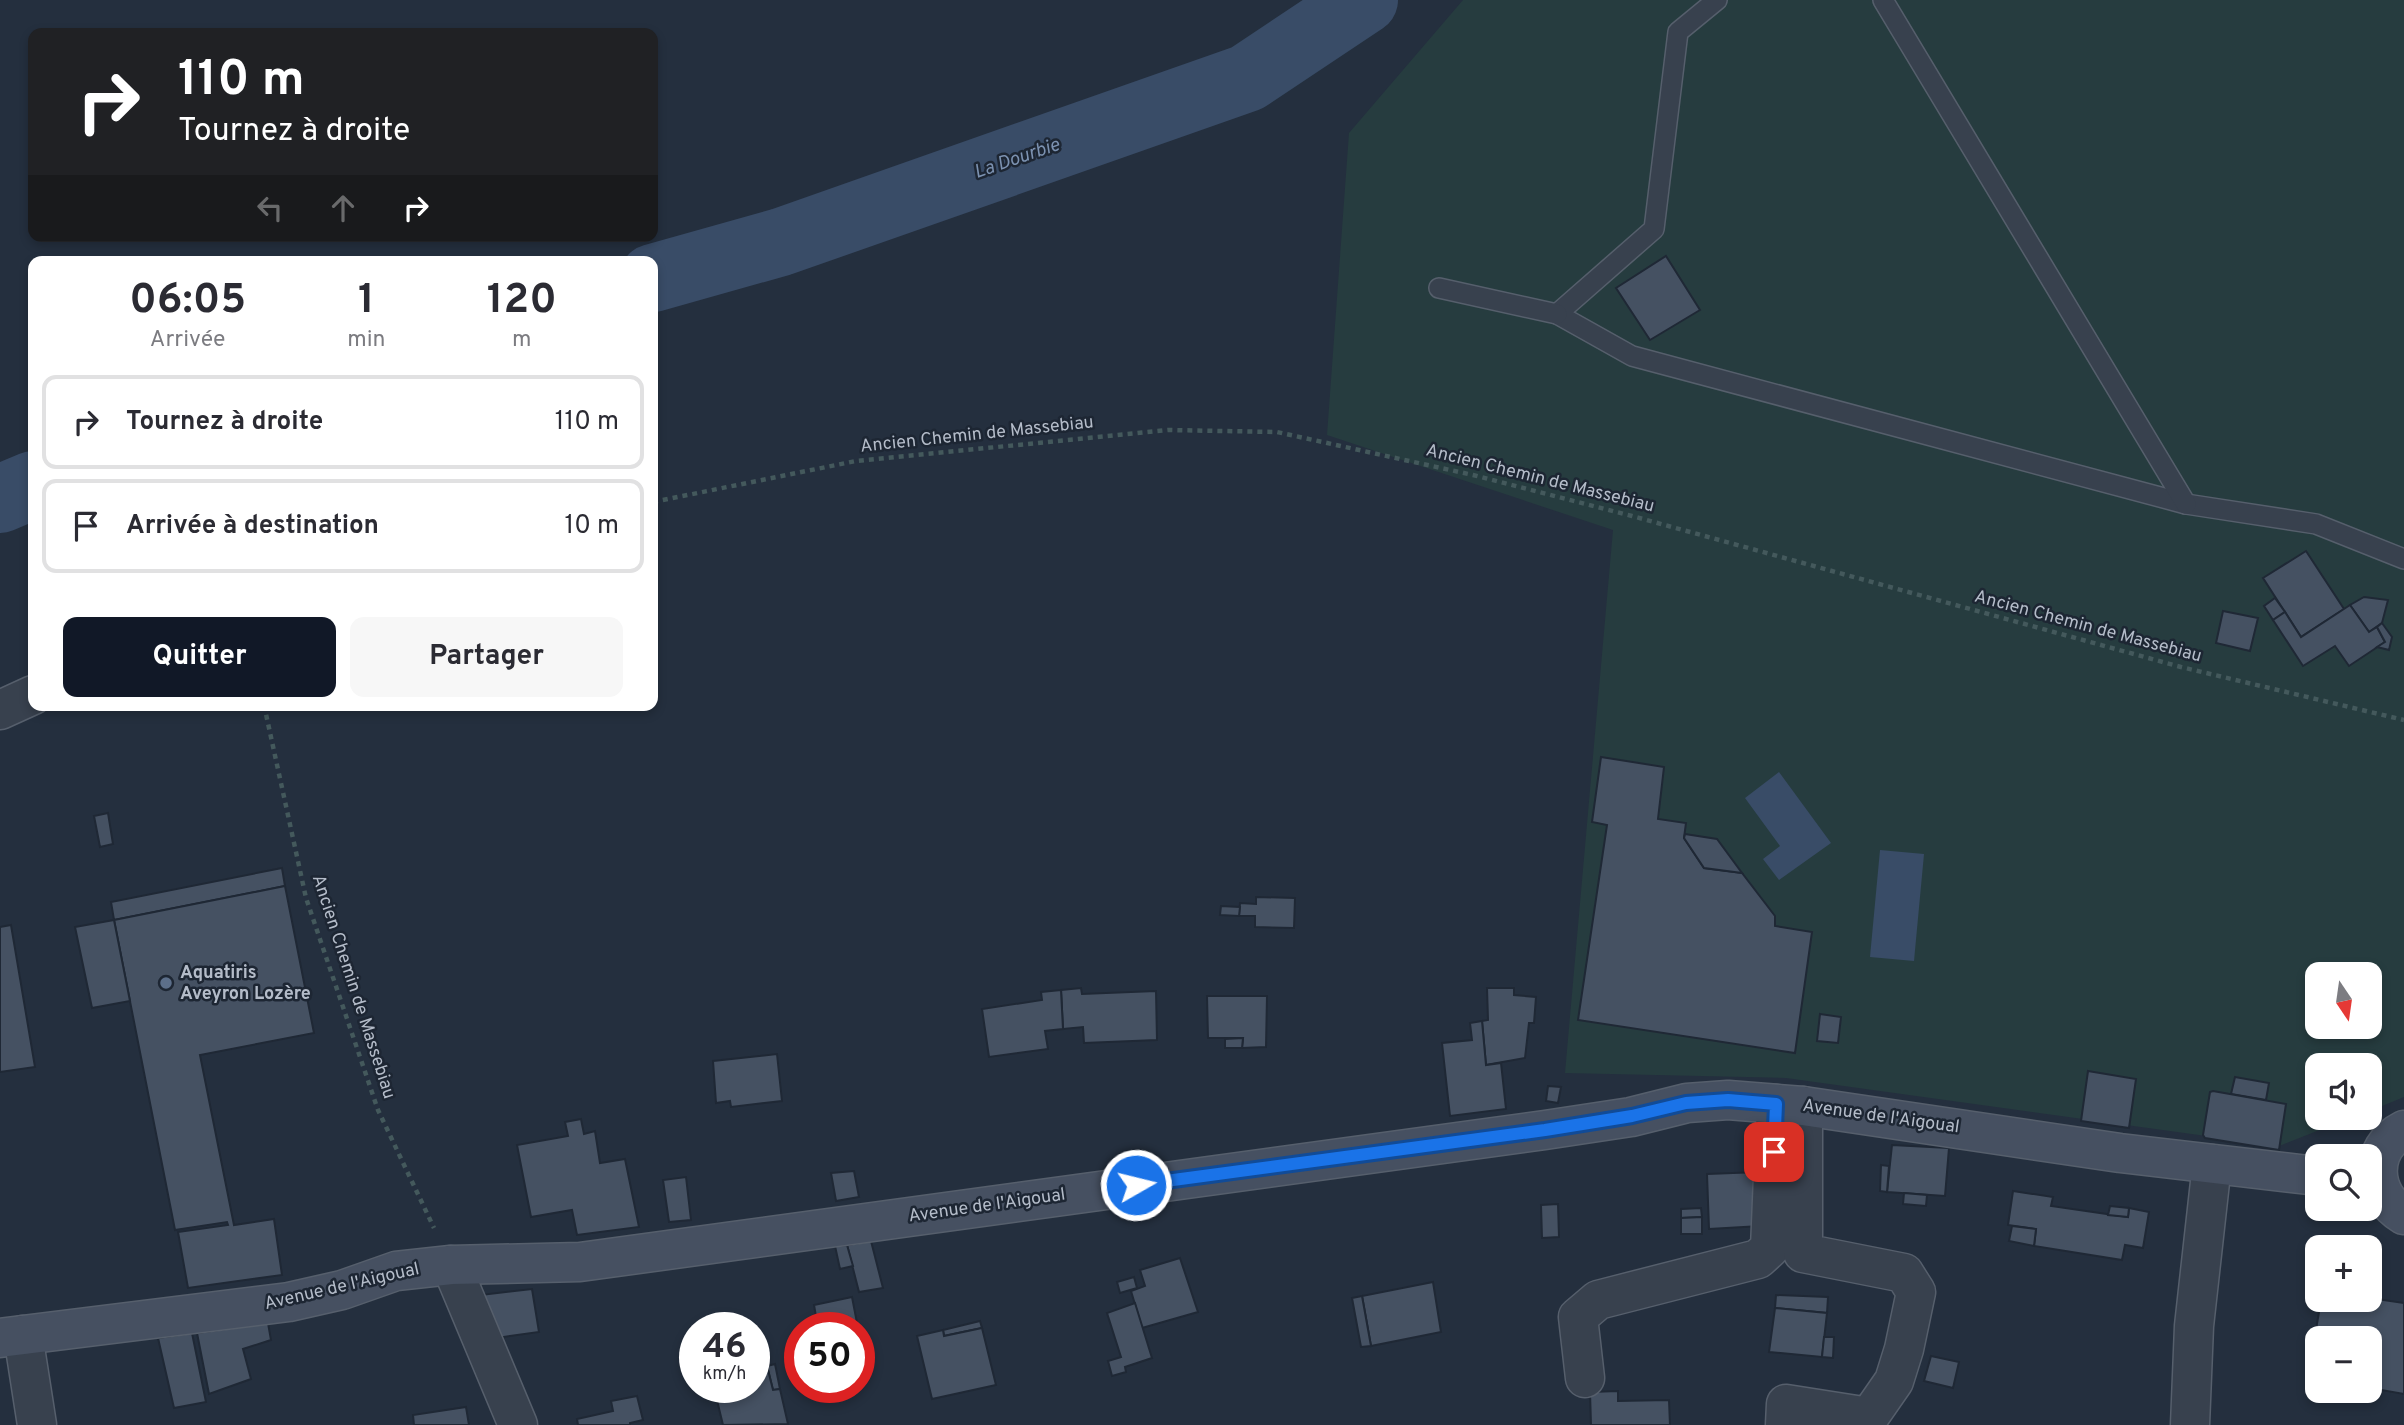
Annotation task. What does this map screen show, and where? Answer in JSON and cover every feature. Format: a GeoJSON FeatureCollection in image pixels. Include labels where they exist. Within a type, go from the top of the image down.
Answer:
{"type":"FeatureCollection","features":[{"type":"Feature","properties":{"kind":"main road","name":"Avenue de l'Aigoual"},"geometry":{"type":"LineString","coordinates":[[11,1337],[289,1302],[342,1290],[396,1271],[451,1265],[580,1262],[1545,1130],[1632,1116],[1686,1103],[1728,1100],[1789,1105],[2106,1151],[2305,1173]]}},
{"type":"Feature","properties":{"kind":"main road"},"geometry":{"type":"LineString","coordinates":[[2385,1150],[2385,1199],[2404,1215]]}},
{"type":"Feature","properties":{"kind":"street"},"geometry":{"type":"LineString","coordinates":[[0,710],[28,697]]}},
{"type":"Feature","properties":{"kind":"street"},"geometry":{"type":"LineString","coordinates":[[1585,1378],[1578,1317],[1598,1300],[1758,1259],[1770,1248],[1789,1105]]}},
{"type":"Feature","properties":{"kind":"street"},"geometry":{"type":"LineString","coordinates":[[1785,1425],[1786,1404],[1870,1417],[1894,1381],[1916,1292],[1904,1273],[1803,1253],[1789,1105]]}},
{"type":"Feature","properties":{"kind":"street"},"geometry":{"type":"LineString","coordinates":[[2190,1425],[2194,1326],[2212,1164]]}},
{"type":"Feature","properties":{"kind":"street"},"geometry":{"type":"LineString","coordinates":[[451,1265],[519,1425]]}},
{"type":"Feature","properties":{"kind":"street"},"geometry":{"type":"LineString","coordinates":[[11,1337],[37,1425]]}},
{"type":"Feature","properties":{"kind":"lane"},"geometry":{"type":"LineString","coordinates":[[1557,314],[1654,229],[1678,32],[1717,0]]}},
{"type":"Feature","properties":{"kind":"lane"},"geometry":{"type":"LineString","coordinates":[[1883,0],[2186,504]]}},
{"type":"Feature","properties":{"kind":"lane"},"geometry":{"type":"LineString","coordinates":[[1439,288],[1557,314],[1632,356],[2186,504],[2316,524],[2404,559]]}},
{"type":"Feature","properties":{"kind":"path","name":"Ancien Chemin de Massebiau"},"geometry":{"type":"LineString","coordinates":[[658,501],[856,461],[1168,430],[1277,432],[1473,475],[2181,667],[2404,720]]}},
{"type":"Feature","properties":{"kind":"path","name":"Ancien Chemin de Massebiau"},"geometry":{"type":"LineString","coordinates":[[265,711],[306,898],[378,1110],[451,1265]]}},
{"type":"Feature","properties":{"kind":"green space"},"geometry":{"type":"Polygon","coordinates":[[[1463,0],[2404,0],[2404,1097],[2382,1106],[2382,1053],[2305,1053],[2305,1130],[2320,1130],[2279,1146],[1786,1078],[1565,1073],[1613,530],[1327,435],[1349,133],[1463,0]]]}},
{"type":"Feature","properties":{"kind":"water"},"geometry":{"type":"Polygon","coordinates":[[[1779,772],[1831,843],[1779,880],[1763,859],[1780,846],[1745,798],[1779,772]]]}},
{"type":"Feature","properties":{"kind":"water"},"geometry":{"type":"Polygon","coordinates":[[[1880,850],[1924,854],[1914,961],[1870,957],[1880,850]]]}},
{"type":"Feature","properties":{"kind":"building"},"geometry":{"type":"Polygon","coordinates":[[[1666,256],[1700,310],[1650,340],[1616,288],[1666,256]]]}},
{"type":"Feature","properties":{"kind":"building"},"geometry":{"type":"Polygon","coordinates":[[[2306,551],[2344,609],[2301,637],[2263,578],[2306,551]]]}},
{"type":"Feature","properties":{"kind":"building"},"geometry":{"type":"Polygon","coordinates":[[[2364,597],[2388,600],[2382,623],[2369,632],[2350,605],[2364,597]]]}},
{"type":"Feature","properties":{"kind":"building"},"geometry":{"type":"Polygon","coordinates":[[[2275,598],[2285,612],[2273,620],[2264,606],[2275,598]]]}},
{"type":"Feature","properties":{"kind":"building"},"geometry":{"type":"Polygon","coordinates":[[[2350,605],[2369,632],[2377,627],[2385,642],[2349,666],[2335,646],[2303,666],[2273,620],[2285,612],[2301,637],[2350,605]]]}},
{"type":"Feature","properties":{"kind":"building"},"geometry":{"type":"Polygon","coordinates":[[[2223,611],[2258,618],[2250,651],[2216,643],[2223,611]]]}},
{"type":"Feature","properties":{"kind":"building"},"geometry":{"type":"Polygon","coordinates":[[[2382,623],[2392,637],[2389,650],[2377,647],[2385,642],[2377,627],[2382,623]]]}},
{"type":"Feature","properties":{"kind":"building"},"geometry":{"type":"Polygon","coordinates":[[[1601,757],[1664,767],[1658,819],[1686,823],[1684,838],[1704,868],[1742,873],[1775,916],[1775,926],[1812,932],[1795,1053],[1578,1020],[1607,825],[1592,822],[1601,757]]]}},
{"type":"Feature","properties":{"kind":"building"},"geometry":{"type":"Polygon","coordinates":[[[108,813],[113,844],[100,847],[94,816],[108,813]]]}},
{"type":"Feature","properties":{"kind":"building"},"geometry":{"type":"Polygon","coordinates":[[[1685,834],[1717,839],[1742,873],[1704,868],[1684,838],[1685,834]]]}},
{"type":"Feature","properties":{"kind":"building"},"geometry":{"type":"Polygon","coordinates":[[[282,868],[285,886],[114,920],[111,902],[282,868]]]}},
{"type":"Feature","properties":{"kind":"building"},"geometry":{"type":"Polygon","coordinates":[[[285,886],[314,1033],[200,1055],[234,1225],[274,1219],[282,1275],[188,1288],[178,1232],[228,1225],[227,1222],[175,1230],[114,920],[285,886]]]}},
{"type":"Feature","properties":{"kind":"building"},"geometry":{"type":"Polygon","coordinates":[[[1256,897],[1295,898],[1294,928],[1255,927],[1255,916],[1239,916],[1240,903],[1256,904],[1256,897]]]}},
{"type":"Feature","properties":{"kind":"building"},"geometry":{"type":"Polygon","coordinates":[[[1221,906],[1240,907],[1239,916],[1220,915],[1221,906]]]}},
{"type":"Feature","properties":{"kind":"building"},"geometry":{"type":"Polygon","coordinates":[[[114,920],[130,1001],[92,1008],[75,927],[114,920]]]}},
{"type":"Feature","properties":{"kind":"building"},"geometry":{"type":"Polygon","coordinates":[[[11,925],[35,1067],[0,1072],[0,927],[11,925]]]}},
{"type":"Feature","properties":{"kind":"building"},"geometry":{"type":"Polygon","coordinates":[[[1081,988],[1082,994],[1156,991],[1157,1040],[1084,1043],[1083,1027],[1063,1029],[1061,990],[1081,988]]]}},
{"type":"Feature","properties":{"kind":"building"},"geometry":{"type":"Polygon","coordinates":[[[1487,988],[1514,988],[1514,995],[1536,997],[1534,1023],[1529,1023],[1525,1058],[1486,1065],[1482,1021],[1488,1020],[1487,988]]]}},
{"type":"Feature","properties":{"kind":"building"},"geometry":{"type":"Polygon","coordinates":[[[1061,990],[1063,1029],[1045,1031],[1048,1049],[989,1057],[982,1009],[1042,1000],[1041,992],[1061,990]]]}},
{"type":"Feature","properties":{"kind":"building"},"geometry":{"type":"Polygon","coordinates":[[[1207,996],[1267,996],[1266,1047],[1242,1048],[1243,1038],[1208,1038],[1207,996]]]}},
{"type":"Feature","properties":{"kind":"building"},"geometry":{"type":"Polygon","coordinates":[[[1820,1014],[1841,1017],[1838,1043],[1817,1041],[1820,1014]]]}},
{"type":"Feature","properties":{"kind":"building"},"geometry":{"type":"Polygon","coordinates":[[[1482,1021],[1486,1065],[1501,1063],[1506,1109],[1450,1116],[1442,1043],[1472,1040],[1470,1023],[1482,1021]]]}},
{"type":"Feature","properties":{"kind":"building"},"geometry":{"type":"Polygon","coordinates":[[[1243,1038],[1242,1048],[1225,1048],[1225,1039],[1243,1038]]]}},
{"type":"Feature","properties":{"kind":"building"},"geometry":{"type":"Polygon","coordinates":[[[777,1054],[782,1101],[731,1107],[730,1101],[716,1103],[713,1061],[777,1054]]]}},
{"type":"Feature","properties":{"kind":"building"},"geometry":{"type":"Polygon","coordinates":[[[2088,1071],[2136,1079],[2129,1128],[2081,1121],[2088,1071]]]}},
{"type":"Feature","properties":{"kind":"building"},"geometry":{"type":"Polygon","coordinates":[[[2235,1077],[2269,1083],[2266,1100],[2231,1094],[2235,1077]]]}},
{"type":"Feature","properties":{"kind":"building"},"geometry":{"type":"Polygon","coordinates":[[[1548,1086],[1561,1087],[1558,1103],[1546,1101],[1548,1086]]]}},
{"type":"Feature","properties":{"kind":"building"},"geometry":{"type":"Polygon","coordinates":[[[2210,1092],[2286,1104],[2279,1150],[2205,1138],[2203,1135],[2210,1092]]]}},
{"type":"Feature","properties":{"kind":"building"},"geometry":{"type":"Polygon","coordinates":[[[581,1119],[584,1134],[595,1131],[600,1163],[625,1159],[639,1227],[577,1235],[572,1210],[531,1217],[517,1145],[568,1136],[565,1122],[581,1119]]]}},
{"type":"Feature","properties":{"kind":"building"},"geometry":{"type":"Polygon","coordinates":[[[1892,1145],[1949,1148],[1945,1196],[1887,1192],[1892,1145]]]}},
{"type":"Feature","properties":{"kind":"building"},"geometry":{"type":"Polygon","coordinates":[[[1881,1165],[1889,1166],[1887,1192],[1880,1191],[1881,1165]]]}},
{"type":"Feature","properties":{"kind":"building"},"geometry":{"type":"Polygon","coordinates":[[[854,1171],[859,1197],[836,1201],[831,1173],[854,1171]]]}},
{"type":"Feature","properties":{"kind":"building"},"geometry":{"type":"Polygon","coordinates":[[[1759,1172],[1761,1226],[1709,1229],[1707,1174],[1759,1172]]]}},
{"type":"Feature","properties":{"kind":"building"},"geometry":{"type":"Polygon","coordinates":[[[686,1177],[691,1220],[669,1222],[663,1180],[686,1177]]]}},
{"type":"Feature","properties":{"kind":"building"},"geometry":{"type":"Polygon","coordinates":[[[2013,1191],[2053,1197],[2051,1206],[2128,1217],[2129,1208],[2149,1212],[2143,1248],[2125,1245],[2122,1260],[2034,1246],[2036,1229],[2008,1225],[2013,1191]]]}},
{"type":"Feature","properties":{"kind":"building"},"geometry":{"type":"Polygon","coordinates":[[[1904,1193],[1927,1195],[1926,1206],[1903,1204],[1904,1193]]]}},
{"type":"Feature","properties":{"kind":"building"},"geometry":{"type":"Polygon","coordinates":[[[1558,1204],[1559,1237],[1542,1238],[1541,1205],[1558,1204]]]}},
{"type":"Feature","properties":{"kind":"building"},"geometry":{"type":"Polygon","coordinates":[[[2110,1206],[2129,1208],[2128,1217],[2108,1215],[2110,1206]]]}},
{"type":"Feature","properties":{"kind":"building"},"geometry":{"type":"Polygon","coordinates":[[[1701,1208],[1702,1217],[1681,1218],[1681,1209],[1701,1208]]]}},
{"type":"Feature","properties":{"kind":"building"},"geometry":{"type":"Polygon","coordinates":[[[1702,1217],[1702,1234],[1681,1234],[1681,1218],[1702,1217]]]}},
{"type":"Feature","properties":{"kind":"building"},"geometry":{"type":"Polygon","coordinates":[[[2012,1226],[2036,1229],[2034,1246],[2009,1241],[2012,1226]]]}},
{"type":"Feature","properties":{"kind":"building"},"geometry":{"type":"Polygon","coordinates":[[[871,1241],[883,1288],[859,1292],[847,1245],[871,1241]]]}},
{"type":"Feature","properties":{"kind":"building"},"geometry":{"type":"Polygon","coordinates":[[[847,1245],[853,1266],[840,1269],[835,1246],[847,1245]]]}},
{"type":"Feature","properties":{"kind":"building"},"geometry":{"type":"Polygon","coordinates":[[[1180,1258],[1198,1312],[1142,1328],[1131,1291],[1145,1286],[1140,1270],[1180,1258]]]}},
{"type":"Feature","properties":{"kind":"building"},"geometry":{"type":"Polygon","coordinates":[[[1134,1277],[1137,1288],[1120,1293],[1117,1282],[1134,1277]]]}},
{"type":"Feature","properties":{"kind":"building"},"geometry":{"type":"Polygon","coordinates":[[[1433,1282],[1441,1332],[1371,1346],[1362,1296],[1433,1282]]]}},
{"type":"Feature","properties":{"kind":"building"},"geometry":{"type":"Polygon","coordinates":[[[532,1289],[539,1332],[503,1337],[504,1349],[472,1296],[532,1289]]]}},
{"type":"Feature","properties":{"kind":"building"},"geometry":{"type":"Polygon","coordinates":[[[1776,1295],[1828,1297],[1827,1313],[1775,1308],[1776,1295]]]}},
{"type":"Feature","properties":{"kind":"building"},"geometry":{"type":"Polygon","coordinates":[[[1362,1296],[1371,1346],[1361,1347],[1352,1298],[1362,1296]]]}},
{"type":"Feature","properties":{"kind":"building"},"geometry":{"type":"Polygon","coordinates":[[[852,1297],[855,1312],[815,1312],[814,1305],[852,1297]]]}},
{"type":"Feature","properties":{"kind":"building"},"geometry":{"type":"Polygon","coordinates":[[[2382,1300],[2404,1303],[2404,1394],[2382,1390],[2382,1326],[2317,1326],[2319,1312],[2382,1312],[2382,1300]]]}},
{"type":"Feature","properties":{"kind":"building"},"geometry":{"type":"Polygon","coordinates":[[[1135,1303],[1152,1358],[1125,1367],[1126,1372],[1112,1376],[1108,1361],[1121,1357],[1107,1313],[1135,1303]]]}},
{"type":"Feature","properties":{"kind":"building"},"geometry":{"type":"Polygon","coordinates":[[[1775,1308],[1827,1313],[1822,1357],[1769,1352],[1775,1308]]]}},
{"type":"Feature","properties":{"kind":"building"},"geometry":{"type":"Polygon","coordinates":[[[980,1321],[982,1328],[944,1336],[943,1330],[980,1321]]]}},
{"type":"Feature","properties":{"kind":"building"},"geometry":{"type":"Polygon","coordinates":[[[268,1323],[271,1340],[243,1349],[251,1379],[209,1394],[197,1333],[268,1323]]]}},
{"type":"Feature","properties":{"kind":"building"},"geometry":{"type":"Polygon","coordinates":[[[982,1328],[996,1385],[932,1399],[917,1336],[943,1330],[944,1336],[982,1328]]]}},
{"type":"Feature","properties":{"kind":"building"},"geometry":{"type":"Polygon","coordinates":[[[192,1333],[206,1402],[174,1408],[158,1338],[192,1333]]]}},
{"type":"Feature","properties":{"kind":"building"},"geometry":{"type":"Polygon","coordinates":[[[1824,1337],[1834,1337],[1833,1358],[1822,1357],[1824,1337]]]}},
{"type":"Feature","properties":{"kind":"building"},"geometry":{"type":"Polygon","coordinates":[[[1931,1356],[1959,1362],[1953,1388],[1924,1381],[1931,1356]]]}},
{"type":"Feature","properties":{"kind":"building"},"geometry":{"type":"Polygon","coordinates":[[[775,1364],[780,1389],[773,1390],[770,1365],[775,1364]]]}},
{"type":"Feature","properties":{"kind":"building"},"geometry":{"type":"Polygon","coordinates":[[[770,1378],[773,1390],[780,1389],[788,1424],[723,1425],[718,1403],[770,1403],[770,1378]]]}},
{"type":"Feature","properties":{"kind":"building"},"geometry":{"type":"Polygon","coordinates":[[[1618,1391],[1618,1401],[1669,1400],[1670,1425],[1591,1425],[1590,1392],[1618,1391]]]}},
{"type":"Feature","properties":{"kind":"building"},"geometry":{"type":"Polygon","coordinates":[[[637,1396],[643,1420],[630,1425],[578,1425],[577,1419],[613,1411],[611,1401],[637,1396]]]}},
{"type":"Feature","properties":{"kind":"building"},"geometry":{"type":"Polygon","coordinates":[[[466,1407],[469,1425],[414,1425],[413,1415],[466,1407]]]}},
{"type":"Feature","properties":{"kind":"waterway","name":"La Dourbie"},"geometry":{"type":"LineString","coordinates":[[658,277],[781,242],[1247,78],[1364,0]]}},
{"type":"Feature","properties":{"kind":"waterway","name":"La Dourbie"},"geometry":{"type":"LineString","coordinates":[[0,499],[28,487]]}},
{"type":"Feature","properties":{"kind":"place","name":"Aquatiris Aveyron Lozère"},"geometry":{"type":"Point","coordinates":[166,983]}},
{"type":"Feature","properties":{"kind":"route"},"geometry":{"type":"LineString","coordinates":[[1136,1185],[1545,1130],[1632,1116],[1686,1103],[1728,1100],[1776,1104],[1774,1152]]}}]}
